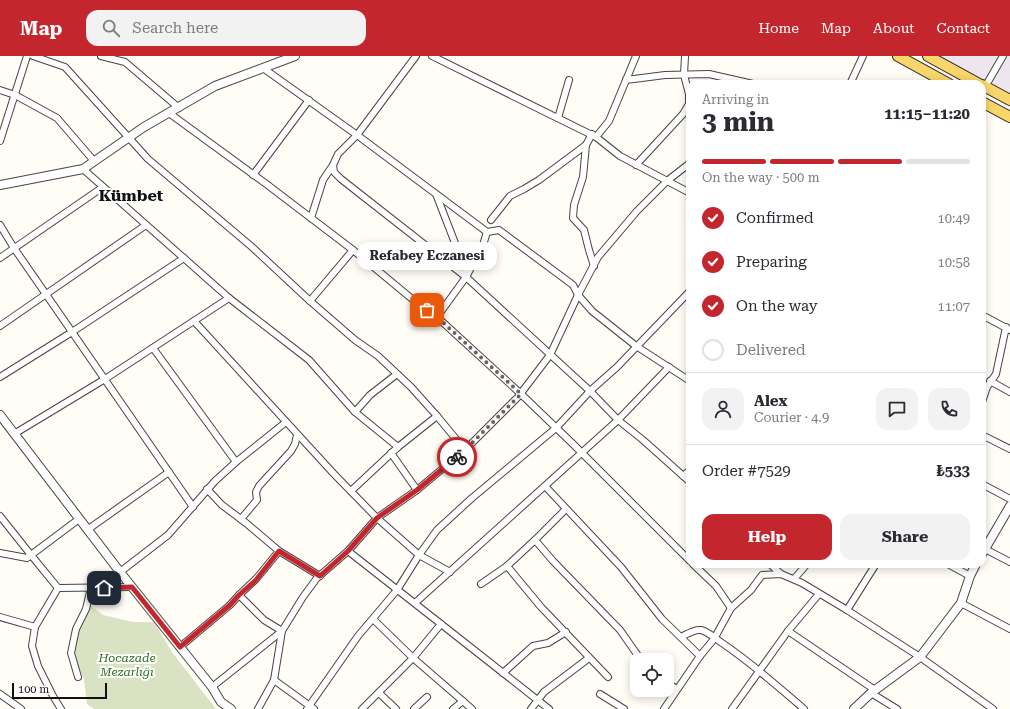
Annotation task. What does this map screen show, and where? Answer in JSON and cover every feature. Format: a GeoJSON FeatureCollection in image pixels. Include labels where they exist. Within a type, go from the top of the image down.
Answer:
{"type":"FeatureCollection","features":[{"type":"Feature","properties":{"kind":"main road"},"geometry":{"type":"LineString","coordinates":[[898,56],[943,80]]}},
{"type":"Feature","properties":{"kind":"main road"},"geometry":{"type":"LineString","coordinates":[[928,56],[973,80]]}},
{"type":"Feature","properties":{"kind":"main road"},"geometry":{"type":"LineString","coordinates":[[986,87],[1010,100]]}},
{"type":"Feature","properties":{"kind":"main road"},"geometry":{"type":"LineString","coordinates":[[986,104],[1010,117]]}},
{"type":"Feature","properties":{"kind":"street"},"geometry":{"type":"LineString","coordinates":[[0,141],[27,56]]}},
{"type":"Feature","properties":{"kind":"street"},"geometry":{"type":"LineString","coordinates":[[34,56],[65,66],[148,159],[252,247],[310,301],[355,340],[378,356],[411,387],[465,450]]}},
{"type":"Feature","properties":{"kind":"street"},"geometry":{"type":"LineString","coordinates":[[101,56],[125,62],[179,108]]}},
{"type":"Feature","properties":{"kind":"street"},"geometry":{"type":"LineString","coordinates":[[0,185],[83,169],[144,127],[215,86],[295,56]]}},
{"type":"Feature","properties":{"kind":"street"},"geometry":{"type":"LineString","coordinates":[[311,218],[323,180],[338,154],[357,135],[416,56]]}},
{"type":"Feature","properties":{"kind":"street"},"geometry":{"type":"LineString","coordinates":[[432,56],[594,136],[620,156],[686,191]]}},
{"type":"Feature","properties":{"kind":"street"},"geometry":{"type":"LineString","coordinates":[[490,220],[510,196],[539,180],[586,145],[609,121],[636,56]]}},
{"type":"Feature","properties":{"kind":"street"},"geometry":{"type":"LineString","coordinates":[[685,56],[684,75],[686,82]]}},
{"type":"Feature","properties":{"kind":"street"},"geometry":{"type":"LineString","coordinates":[[852,80],[863,56]]}},
{"type":"Feature","properties":{"kind":"street"},"geometry":{"type":"LineString","coordinates":[[986,80],[1003,56]]}},
{"type":"Feature","properties":{"kind":"street"},"geometry":{"type":"LineString","coordinates":[[263,68],[357,135],[486,232],[499,230],[573,285],[578,295],[592,311],[636,346],[686,378]]}},
{"type":"Feature","properties":{"kind":"street"},"geometry":{"type":"LineString","coordinates":[[626,80],[665,75],[709,74],[735,80]]}},
{"type":"Feature","properties":{"kind":"street"},"geometry":{"type":"LineString","coordinates":[[558,118],[569,80]]}},
{"type":"Feature","properties":{"kind":"street"},"geometry":{"type":"LineString","coordinates":[[0,90],[15,95],[57,118],[94,161]]}},
{"type":"Feature","properties":{"kind":"street"},"geometry":{"type":"LineString","coordinates":[[254,175],[309,100]]}},
{"type":"Feature","properties":{"kind":"street"},"geometry":{"type":"LineString","coordinates":[[636,165],[686,109]]}},
{"type":"Feature","properties":{"kind":"street"},"geometry":{"type":"LineString","coordinates":[[169,113],[311,218],[353,250],[417,303],[437,317],[521,394],[686,557]]}},
{"type":"Feature","properties":{"kind":"street"},"geometry":{"type":"LineString","coordinates":[[586,145],[583,177],[574,205],[574,218],[584,230],[594,266]]}},
{"type":"Feature","properties":{"kind":"street"},"geometry":{"type":"LineString","coordinates":[[333,165],[334,172],[341,179],[466,276],[590,391],[618,420],[686,479]]}},
{"type":"Feature","properties":{"kind":"street"},"geometry":{"type":"LineString","coordinates":[[212,687],[282,631],[303,597],[317,578],[348,551],[377,518],[417,490],[465,450],[521,394],[550,355],[578,295],[598,257],[637,211],[666,181],[686,166]]}},
{"type":"Feature","properties":{"kind":"street"},"geometry":{"type":"LineString","coordinates":[[83,169],[229,298],[309,360],[355,412],[398,447]]}},
{"type":"Feature","properties":{"kind":"street"},"geometry":{"type":"LineString","coordinates":[[0,258],[103,187]]}},
{"type":"Feature","properties":{"kind":"street"},"geometry":{"type":"LineString","coordinates":[[436,194],[466,276]]}},
{"type":"Feature","properties":{"kind":"street"},"geometry":{"type":"LineString","coordinates":[[0,225],[14,248],[193,507]]}},
{"type":"Feature","properties":{"kind":"street"},"geometry":{"type":"LineString","coordinates":[[0,326],[146,225]]}},
{"type":"Feature","properties":{"kind":"street"},"geometry":{"type":"LineString","coordinates":[[437,317],[466,276],[483,245],[486,232]]}},
{"type":"Feature","properties":{"kind":"street"},"geometry":{"type":"LineString","coordinates":[[310,301],[353,250]]}},
{"type":"Feature","properties":{"kind":"street"},"geometry":{"type":"LineString","coordinates":[[0,377],[72,332],[184,258]]}},
{"type":"Feature","properties":{"kind":"street"},"geometry":{"type":"LineString","coordinates":[[274,680],[310,708],[358,636],[397,590],[419,555],[438,530],[466,503],[556,428],[590,391],[617,366],[686,295]]}},
{"type":"Feature","properties":{"kind":"street"},"geometry":{"type":"LineString","coordinates":[[14,434],[105,379],[229,298]]}},
{"type":"Feature","properties":{"kind":"street"},"geometry":{"type":"LineString","coordinates":[[986,317],[1008,328],[996,374],[990,381],[986,392]]}},
{"type":"Feature","properties":{"kind":"street"},"geometry":{"type":"LineString","coordinates":[[194,321],[297,435],[377,518],[419,555],[450,572]]}},
{"type":"Feature","properties":{"kind":"street"},"geometry":{"type":"LineString","coordinates":[[153,348],[236,462]]}},
{"type":"Feature","properties":{"kind":"street"},"geometry":{"type":"LineString","coordinates":[[415,603],[618,420],[668,367]]}},
{"type":"Feature","properties":{"kind":"street"},"geometry":{"type":"LineString","coordinates":[[355,412],[370,395],[397,374]]}},
{"type":"Feature","properties":{"kind":"street"},"geometry":{"type":"LineString","coordinates":[[990,381],[1010,392]]}},
{"type":"Feature","properties":{"kind":"street"},"geometry":{"type":"LineString","coordinates":[[0,415],[87,530],[212,687],[222,706],[231,709]]}},
{"type":"Feature","properties":{"kind":"street"},"geometry":{"type":"LineString","coordinates":[[351,491],[398,447],[437,416]]}},
{"type":"Feature","properties":{"kind":"street"},"geometry":{"type":"LineString","coordinates":[[120,572],[168,534],[193,507],[207,489],[236,462],[286,422]]}},
{"type":"Feature","properties":{"kind":"street"},"geometry":{"type":"LineString","coordinates":[[241,520],[257,500],[256,492],[259,486],[291,450],[295,444],[297,435]]}},
{"type":"Feature","properties":{"kind":"street"},"geometry":{"type":"LineString","coordinates":[[986,437],[1010,449]]}},
{"type":"Feature","properties":{"kind":"street"},"geometry":{"type":"LineString","coordinates":[[391,454],[417,490]]}},
{"type":"Feature","properties":{"kind":"street"},"geometry":{"type":"LineString","coordinates":[[87,530],[169,472]]}},
{"type":"Feature","properties":{"kind":"street"},"geometry":{"type":"LineString","coordinates":[[545,486],[621,568],[662,619],[700,656]]}},
{"type":"Feature","properties":{"kind":"street"},"geometry":{"type":"LineString","coordinates":[[986,486],[1010,499]]}},
{"type":"Feature","properties":{"kind":"street"},"geometry":{"type":"LineString","coordinates":[[207,489],[222,505],[279,551],[320,576]]}},
{"type":"Feature","properties":{"kind":"street"},"geometry":{"type":"LineString","coordinates":[[986,548],[1010,506]]}},
{"type":"Feature","properties":{"kind":"street"},"geometry":{"type":"LineString","coordinates":[[481,584],[508,566],[566,509]]}},
{"type":"Feature","properties":{"kind":"street"},"geometry":{"type":"LineString","coordinates":[[0,516],[58,588],[132,587]]}},
{"type":"Feature","properties":{"kind":"street"},"geometry":{"type":"LineString","coordinates":[[0,553],[27,558],[79,519]]}},
{"type":"Feature","properties":{"kind":"street"},"geometry":{"type":"LineString","coordinates":[[535,540],[553,561],[620,630],[636,653]]}},
{"type":"Feature","properties":{"kind":"street"},"geometry":{"type":"LineString","coordinates":[[180,647],[230,605],[256,580],[279,551]]}},
{"type":"Feature","properties":{"kind":"street"},"geometry":{"type":"LineString","coordinates":[[348,551],[549,709]]}},
{"type":"Feature","properties":{"kind":"street"},"geometry":{"type":"LineString","coordinates":[[986,553],[1010,562]]}},
{"type":"Feature","properties":{"kind":"street"},"geometry":{"type":"LineString","coordinates":[[508,566],[541,607],[608,677]]}},
{"type":"Feature","properties":{"kind":"street"},"geometry":{"type":"LineString","coordinates":[[697,568],[716,586],[731,608]]}},
{"type":"Feature","properties":{"kind":"street"},"geometry":{"type":"LineString","coordinates":[[774,568],[781,574],[802,583],[848,610],[920,657],[993,709]]}},
{"type":"Feature","properties":{"kind":"street"},"geometry":{"type":"LineString","coordinates":[[794,579],[804,568]]}},
{"type":"Feature","properties":{"kind":"street"},"geometry":{"type":"LineString","coordinates":[[848,610],[874,568]]}},
{"type":"Feature","properties":{"kind":"street"},"geometry":{"type":"LineString","coordinates":[[955,568],[970,576]]}},
{"type":"Feature","properties":{"kind":"street"},"geometry":{"type":"LineString","coordinates":[[854,709],[873,692],[920,657],[961,602],[974,568]]}},
{"type":"Feature","properties":{"kind":"street"},"geometry":{"type":"LineString","coordinates":[[664,709],[714,637],[731,608],[751,590],[762,575],[781,574]]}},
{"type":"Feature","properties":{"kind":"street"},"geometry":{"type":"LineString","coordinates":[[58,588],[35,627],[32,646],[38,666],[61,709]]}},
{"type":"Feature","properties":{"kind":"street"},"geometry":{"type":"LineString","coordinates":[[78,677],[70,653],[76,629],[86,609],[91,588]]}},
{"type":"Feature","properties":{"kind":"street"},"geometry":{"type":"LineString","coordinates":[[732,709],[788,631],[819,594]]}},
{"type":"Feature","properties":{"kind":"street"},"geometry":{"type":"LineString","coordinates":[[239,595],[264,620],[282,631]]}},
{"type":"Feature","properties":{"kind":"street"},"geometry":{"type":"LineString","coordinates":[[961,602],[1010,628]]}},
{"type":"Feature","properties":{"kind":"street"},"geometry":{"type":"LineString","coordinates":[[0,617],[35,627]]}},
{"type":"Feature","properties":{"kind":"street"},"geometry":{"type":"LineString","coordinates":[[373,619],[413,658],[472,709]]}},
{"type":"Feature","properties":{"kind":"street"},"geometry":{"type":"LineString","coordinates":[[362,709],[413,658],[441,624]]}},
{"type":"Feature","properties":{"kind":"street"},"geometry":{"type":"LineString","coordinates":[[681,637],[693,631],[703,630],[742,656],[804,709]]}},
{"type":"Feature","properties":{"kind":"street"},"geometry":{"type":"LineString","coordinates":[[258,709],[274,680],[282,631]]}},
{"type":"Feature","properties":{"kind":"street"},"geometry":{"type":"LineString","coordinates":[[788,631],[897,709]]}},
{"type":"Feature","properties":{"kind":"street"},"geometry":{"type":"LineString","coordinates":[[504,673],[533,646],[548,643],[566,632]]}},
{"type":"Feature","properties":{"kind":"street"},"geometry":{"type":"LineString","coordinates":[[531,709],[544,692],[589,658]]}},
{"type":"Feature","properties":{"kind":"street"},"geometry":{"type":"LineString","coordinates":[[379,692],[396,709]]}},
{"type":"Feature","properties":{"kind":"street"},"geometry":{"type":"LineString","coordinates":[[0,694],[21,709]]}},
{"type":"Feature","properties":{"kind":"street"},"geometry":{"type":"LineString","coordinates":[[600,694],[624,709]]}},
{"type":"Feature","properties":{"kind":"street"},"geometry":{"type":"LineString","coordinates":[[414,709],[427,696]]}},
{"type":"Feature","properties":{"kind":"street"},"geometry":{"type":"LineString","coordinates":[[453,709],[463,701]]}},
{"type":"Feature","properties":{"kind":"shaded area"},"geometry":{"type":"Polygon","coordinates":[[[940,56],[1010,56],[1010,95],[986,82],[986,80],[982,80],[940,56]]]}},
{"type":"Feature","properties":{"kind":"green space","name":"Hocazade Mezarlığı"},"geometry":{"type":"Polygon","coordinates":[[[90,605],[103,615],[133,622],[154,622],[172,652],[216,709],[94,709],[87,704],[84,679],[71,651],[77,623],[90,605]]]}},
{"type":"Feature","properties":{"kind":"way so far"},"geometry":{"type":"LineString","coordinates":[[427,310],[437,317],[521,394],[457,457]]}},
{"type":"Feature","properties":{"kind":"place","name":"Refabey Eczanesi"},"geometry":{"type":"Point","coordinates":[427,310]}},
{"type":"Feature","properties":{"kind":"district","name":"Kümbet"},"geometry":{"type":"Point","coordinates":[131,195]}},
{"type":"Feature","properties":{"kind":"route"},"geometry":{"type":"LineString","coordinates":[[104,588],[132,587],[180,647],[230,605],[256,580],[279,551],[320,576],[348,551],[377,518],[417,490],[457,457]]}}]}
